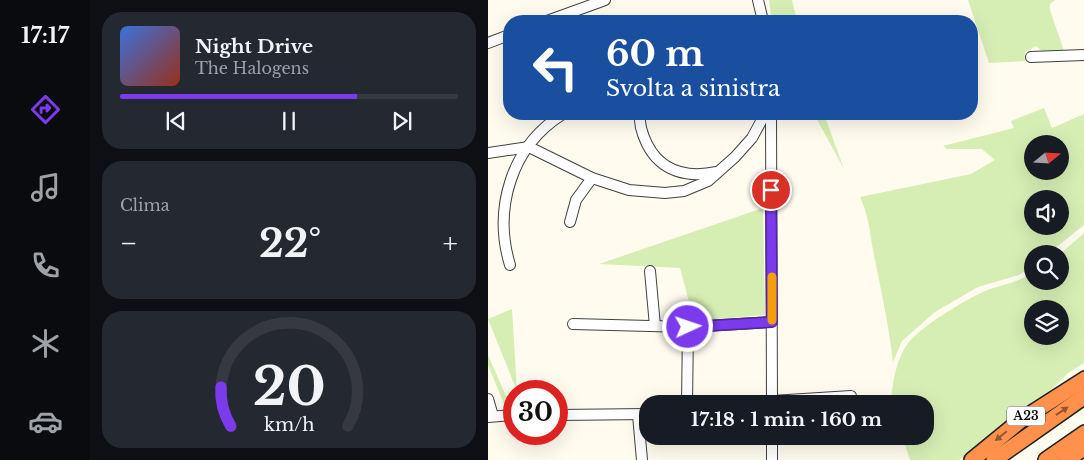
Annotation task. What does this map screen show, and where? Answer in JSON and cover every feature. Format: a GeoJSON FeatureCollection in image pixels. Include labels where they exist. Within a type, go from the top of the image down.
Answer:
{"type":"FeatureCollection","features":[{"type":"Feature","properties":{"kind":"highway","name":"A23"},"geometry":{"type":"LineString","coordinates":[[972,460],[1021,420],[1084,379]]}},
{"type":"Feature","properties":{"kind":"highway","name":"A23"},"geometry":{"type":"LineString","coordinates":[[994,460],[1084,396]]}},
{"type":"Feature","properties":{"kind":"highway"},"geometry":{"type":"LineString","coordinates":[[1046,460],[1084,433]]}},
{"type":"Feature","properties":{"kind":"highway"},"geometry":{"type":"LineString","coordinates":[[1067,460],[1084,447]]}},
{"type":"Feature","properties":{"kind":"highway"},"geometry":{"type":"LineString","coordinates":[[1071,460],[1084,453]]}},
{"type":"Feature","properties":{"kind":"street"},"geometry":{"type":"LineString","coordinates":[[564,15],[605,0]]}},
{"type":"Feature","properties":{"kind":"street"},"geometry":{"type":"LineString","coordinates":[[758,0],[762,15]]}},
{"type":"Feature","properties":{"kind":"street"},"geometry":{"type":"LineString","coordinates":[[488,43],[503,37]]}},
{"type":"Feature","properties":{"kind":"street"},"geometry":{"type":"LineString","coordinates":[[1032,57],[1084,55]]}},
{"type":"Feature","properties":{"kind":"street"},"geometry":{"type":"LineString","coordinates":[[510,265],[504,235],[505,198],[509,180],[543,128],[554,120]]}},
{"type":"Feature","properties":{"kind":"street"},"geometry":{"type":"LineString","coordinates":[[641,120],[643,136],[658,161],[682,173],[699,176],[718,172]]}},
{"type":"Feature","properties":{"kind":"street"},"geometry":{"type":"LineString","coordinates":[[488,153],[529,147],[592,178],[629,190],[665,193],[699,187],[718,172],[752,138],[762,120]]}},
{"type":"Feature","properties":{"kind":"street"},"geometry":{"type":"LineString","coordinates":[[770,120],[772,395]]}},
{"type":"Feature","properties":{"kind":"street"},"geometry":{"type":"LineString","coordinates":[[570,222],[576,200],[592,178]]}},
{"type":"Feature","properties":{"kind":"street"},"geometry":{"type":"LineString","coordinates":[[650,270],[654,326]]}},
{"type":"Feature","properties":{"kind":"street"},"geometry":{"type":"LineString","coordinates":[[573,324],[688,327],[772,322]]}},
{"type":"Feature","properties":{"kind":"street"},"geometry":{"type":"LineString","coordinates":[[687,395],[688,327]]}},
{"type":"Feature","properties":{"kind":"street"},"geometry":{"type":"LineString","coordinates":[[488,399],[490,416],[503,415]]}},
{"type":"Feature","properties":{"kind":"street"},"geometry":{"type":"LineString","coordinates":[[568,415],[639,414]]}},
{"type":"Feature","properties":{"kind":"street"},"geometry":{"type":"LineString","coordinates":[[642,445],[642,460]]}},
{"type":"Feature","properties":{"kind":"street"},"geometry":{"type":"LineString","coordinates":[[772,445],[772,460]]}},
{"type":"Feature","properties":{"kind":"green space"},"geometry":{"type":"Polygon","coordinates":[[[769,0],[792,0],[796,15],[771,15],[769,0]]]}},
{"type":"Feature","properties":{"kind":"green space"},"geometry":{"type":"Polygon","coordinates":[[[968,0],[1055,0],[1050,4],[1050,10],[1064,51],[1043,52],[1036,46],[1025,52],[1025,61],[989,63],[978,30],[978,15],[973,15],[968,0]]]}},
{"type":"Feature","properties":{"kind":"green space"},"geometry":{"type":"Polygon","coordinates":[[[1044,108],[1052,128],[1084,114],[1084,225],[1059,245],[1024,245],[1024,271],[1019,275],[978,287],[935,312],[902,341],[893,362],[866,213],[860,197],[971,174],[995,160],[982,149],[947,149],[943,146],[1014,128],[1011,121],[1044,108]]]}},
{"type":"Feature","properties":{"kind":"green space"},"geometry":{"type":"Polygon","coordinates":[[[817,120],[826,120],[844,169],[817,120]]]}},
{"type":"Feature","properties":{"kind":"green space"},"geometry":{"type":"Polygon","coordinates":[[[763,208],[765,315],[694,321],[680,268],[599,264],[763,208]]]}},
{"type":"Feature","properties":{"kind":"green space"},"geometry":{"type":"Polygon","coordinates":[[[1084,233],[1084,363],[1068,373],[1049,392],[1017,413],[959,460],[910,460],[905,445],[934,445],[934,395],[892,395],[898,363],[905,348],[925,328],[970,298],[1024,277],[1024,290],[1069,290],[1069,246],[1084,233]]]}},
{"type":"Feature","properties":{"kind":"green space"},"geometry":{"type":"Polygon","coordinates":[[[512,309],[516,380],[513,380],[488,319],[512,309]]]}},
{"type":"Feature","properties":{"kind":"green space"},"geometry":{"type":"Polygon","coordinates":[[[488,355],[503,389],[503,402],[488,365],[488,355]]]}},
{"type":"Feature","properties":{"kind":"slow traffic"},"geometry":{"type":"LineString","coordinates":[[772,277],[772,320]]}},
{"type":"Feature","properties":{"kind":"route"},"geometry":{"type":"LineString","coordinates":[[688,327],[772,322],[771,190]]}}]}
